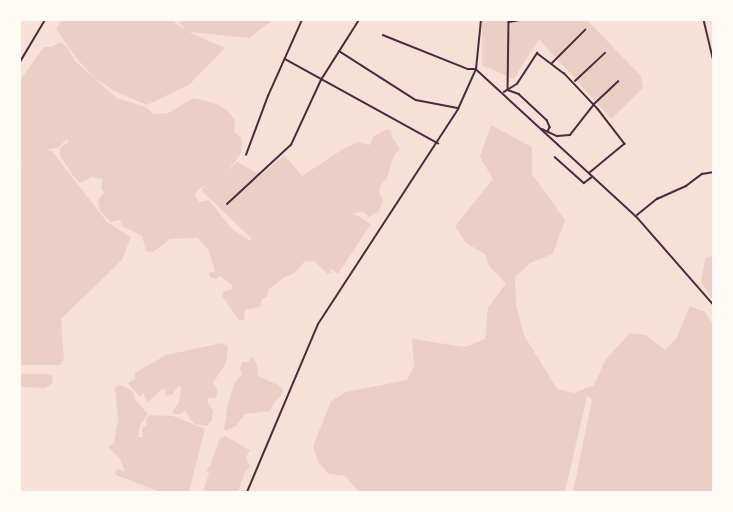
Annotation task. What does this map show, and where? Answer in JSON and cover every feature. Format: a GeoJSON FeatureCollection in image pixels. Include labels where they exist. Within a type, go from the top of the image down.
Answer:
{"type":"FeatureCollection","features":[{"type":"Feature","properties":{"kind":"main road"},"geometry":{"type":"LineString","coordinates":[[247,492],[318,324],[458,109],[476,69],[481,20]]}},
{"type":"Feature","properties":{"kind":"street"},"geometry":{"type":"LineString","coordinates":[[20,62],[45,20]]}},
{"type":"Feature","properties":{"kind":"street"},"geometry":{"type":"LineString","coordinates":[[246,155],[302,20]]}},
{"type":"Feature","properties":{"kind":"street"},"geometry":{"type":"LineString","coordinates":[[227,204],[291,145],[321,80],[359,20]]}},
{"type":"Feature","properties":{"kind":"street"},"geometry":{"type":"LineString","coordinates":[[508,90],[509,21],[520,20]]}},
{"type":"Feature","properties":{"kind":"street"},"geometry":{"type":"LineString","coordinates":[[704,20],[714,62]]}},
{"type":"Feature","properties":{"kind":"street"},"geometry":{"type":"LineString","coordinates":[[552,63],[585,30]]}},
{"type":"Feature","properties":{"kind":"street"},"geometry":{"type":"LineString","coordinates":[[383,35],[468,69],[476,69],[636,216],[714,305]]}},
{"type":"Feature","properties":{"kind":"street"},"geometry":{"type":"LineString","coordinates":[[338,51],[416,100],[458,109]]}},
{"type":"Feature","properties":{"kind":"street"},"geometry":{"type":"LineString","coordinates":[[503,94],[517,84],[537,53],[574,82],[625,144],[590,174]]}},
{"type":"Feature","properties":{"kind":"street"},"geometry":{"type":"LineString","coordinates":[[574,82],[605,53]]}},
{"type":"Feature","properties":{"kind":"street"},"geometry":{"type":"LineString","coordinates":[[285,59],[438,142]]}},
{"type":"Feature","properties":{"kind":"street"},"geometry":{"type":"LineString","coordinates":[[541,129],[561,136],[570,135],[594,104],[618,82]]}},
{"type":"Feature","properties":{"kind":"street"},"geometry":{"type":"LineString","coordinates":[[508,90],[519,94],[547,120],[550,124],[548,132]]}},
{"type":"Feature","properties":{"kind":"street"},"geometry":{"type":"LineString","coordinates":[[555,157],[584,183],[593,177]]}},
{"type":"Feature","properties":{"kind":"street"},"geometry":{"type":"LineString","coordinates":[[636,216],[657,199],[686,186],[702,174],[714,172]]}},
{"type":"Feature","properties":{"kind":"shaded area"},"geometry":{"type":"Polygon","coordinates":[[[61,20],[172,20],[187,31],[177,20],[273,20],[249,38],[189,32],[225,48],[190,84],[147,105],[114,91],[96,79],[77,59],[56,29],[61,20]]]}},
{"type":"Feature","properties":{"kind":"shaded area"},"geometry":{"type":"Polygon","coordinates":[[[482,20],[587,20],[641,76],[643,88],[611,119],[539,39],[514,79],[509,77],[482,65],[482,20]]]}},
{"type":"Feature","properties":{"kind":"shaded area"},"geometry":{"type":"Polygon","coordinates":[[[60,42],[67,47],[75,61],[117,98],[146,107],[154,114],[168,113],[194,98],[217,104],[229,112],[235,120],[234,132],[241,137],[242,146],[240,155],[227,172],[237,162],[261,175],[284,155],[302,176],[346,147],[359,142],[370,145],[374,136],[387,129],[391,131],[400,149],[394,155],[387,178],[380,186],[379,193],[383,200],[379,211],[369,217],[363,212],[353,213],[371,224],[338,274],[330,268],[332,273],[328,274],[314,261],[304,262],[296,272],[283,278],[268,290],[267,297],[262,299],[260,307],[245,310],[244,320],[239,320],[222,296],[223,292],[231,290],[233,286],[220,276],[216,279],[210,277],[209,273],[215,271],[208,249],[198,238],[170,239],[153,252],[146,251],[142,236],[122,226],[120,220],[111,222],[100,211],[98,200],[104,193],[101,188],[103,179],[92,177],[79,183],[71,173],[59,154],[61,147],[68,142],[67,139],[59,147],[46,150],[52,151],[107,222],[131,237],[122,260],[61,319],[64,359],[60,365],[20,365],[20,164],[23,161],[20,162],[20,80],[44,47],[52,47],[60,42]],[[208,185],[200,188],[195,194],[200,202],[209,200],[232,229],[249,240],[252,239],[203,192],[202,189],[208,185]]]}},
{"type":"Feature","properties":{"kind":"shaded area"},"geometry":{"type":"Polygon","coordinates":[[[491,125],[532,147],[532,174],[565,220],[553,254],[530,263],[515,277],[516,305],[524,335],[557,389],[574,393],[594,385],[606,359],[630,333],[646,335],[665,350],[676,339],[690,306],[705,312],[714,327],[713,492],[573,492],[592,400],[587,396],[565,492],[359,492],[345,476],[329,474],[319,463],[313,446],[331,401],[346,392],[407,380],[414,367],[412,339],[465,347],[485,339],[488,308],[506,283],[490,267],[485,254],[466,243],[455,226],[493,179],[480,157],[491,125]]]}},
{"type":"Feature","properties":{"kind":"shaded area"},"geometry":{"type":"Polygon","coordinates":[[[713,255],[713,300],[701,282],[705,259],[713,255]]]}},
{"type":"Feature","properties":{"kind":"shaded area"},"geometry":{"type":"Polygon","coordinates":[[[222,343],[228,347],[226,363],[213,383],[218,391],[216,398],[209,398],[207,401],[213,411],[212,420],[207,426],[194,424],[185,411],[179,415],[172,413],[179,402],[181,387],[178,386],[173,394],[165,396],[165,389],[161,390],[147,403],[143,392],[140,397],[128,384],[135,380],[135,373],[166,355],[222,343]]]}},
{"type":"Feature","properties":{"kind":"shaded area"},"geometry":{"type":"Polygon","coordinates":[[[252,357],[257,364],[258,376],[283,389],[281,396],[275,401],[270,411],[245,414],[236,426],[226,431],[224,429],[228,404],[234,384],[242,374],[240,369],[242,362],[248,362],[252,357]]]}},
{"type":"Feature","properties":{"kind":"shaded area"},"geometry":{"type":"Polygon","coordinates":[[[20,374],[47,374],[52,376],[53,383],[45,388],[20,387],[20,374]]]}},
{"type":"Feature","properties":{"kind":"shaded area"},"geometry":{"type":"Polygon","coordinates":[[[121,385],[132,390],[136,401],[148,414],[140,425],[138,437],[143,437],[142,428],[147,425],[146,419],[150,415],[173,416],[205,429],[189,492],[160,492],[116,475],[115,471],[118,469],[125,472],[120,459],[108,447],[114,443],[118,419],[115,387],[121,385]]]}},
{"type":"Feature","properties":{"kind":"shaded area"},"geometry":{"type":"Polygon","coordinates":[[[225,436],[250,450],[246,457],[250,467],[245,472],[238,492],[203,492],[209,473],[206,470],[210,466],[220,438],[225,436]]]}}]}
